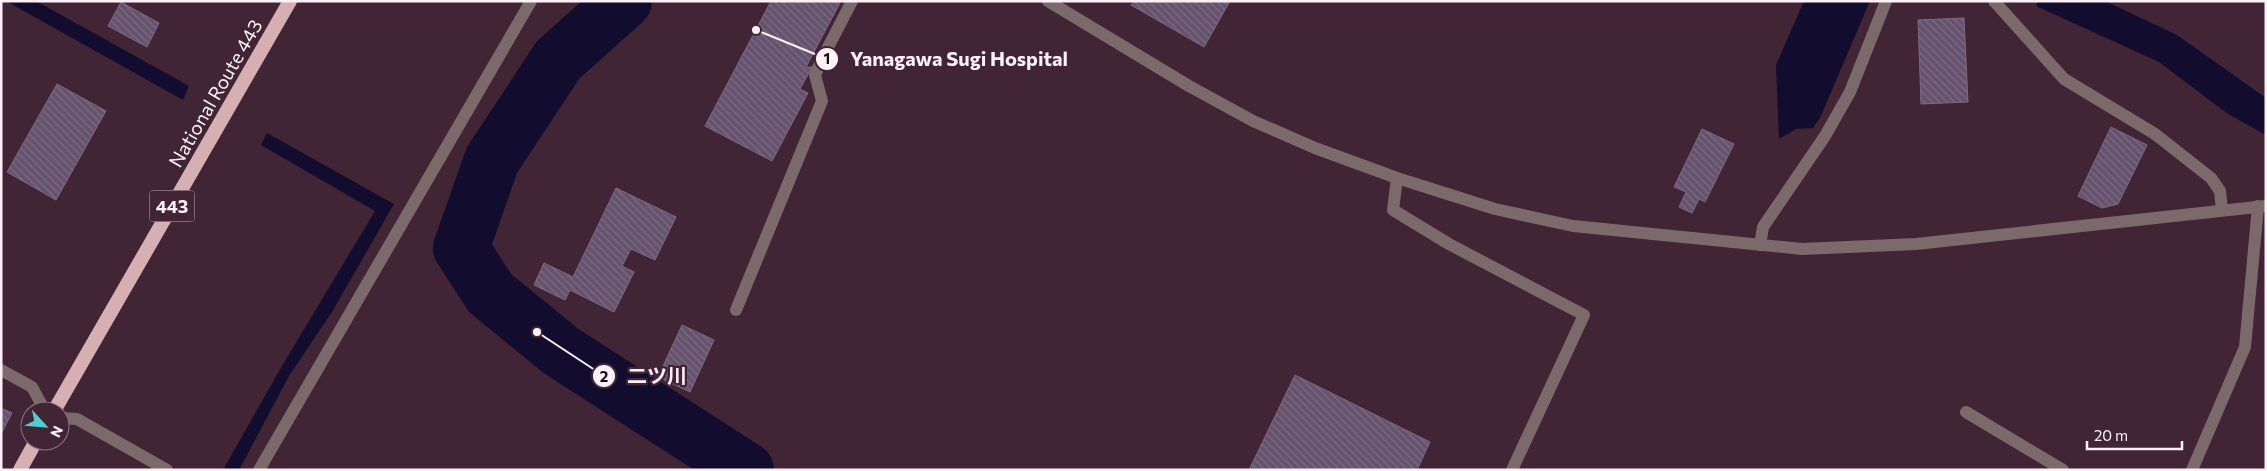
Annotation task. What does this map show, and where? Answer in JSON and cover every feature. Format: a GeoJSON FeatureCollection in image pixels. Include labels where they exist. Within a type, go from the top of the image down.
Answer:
{"type":"FeatureCollection","features":[{"type":"Feature","properties":{"kind":"highway","name":"National Route 443"},"geometry":{"type":"LineString","coordinates":[[60,401],[290,1]]}},
{"type":"Feature","properties":{"kind":"highway"},"geometry":{"type":"LineString","coordinates":[[20,470],[30,451]]}},
{"type":"Feature","properties":{"kind":"street"},"geometry":{"type":"LineString","coordinates":[[259,470],[531,1]]}},
{"type":"Feature","properties":{"kind":"street"},"geometry":{"type":"LineString","coordinates":[[736,310],[822,101],[816,75],[822,57],[852,1]]}},
{"type":"Feature","properties":{"kind":"street"},"geometry":{"type":"LineString","coordinates":[[1048,1],[1189,86],[1253,121],[1315,148],[1397,178],[1495,209],[1573,226],[1802,249],[1916,244],[2262,206],[2245,347],[2192,470]]}},
{"type":"Feature","properties":{"kind":"street"},"geometry":{"type":"LineString","coordinates":[[1760,245],[1763,227],[1825,136],[1850,92],[1886,1]]}},
{"type":"Feature","properties":{"kind":"street"},"geometry":{"type":"LineString","coordinates":[[1994,1],[2064,79],[2155,134],[2211,178],[2220,191],[2222,210]]}},
{"type":"Feature","properties":{"kind":"street"},"geometry":{"type":"LineString","coordinates":[[1397,178],[1393,210],[1449,244],[1584,315],[1512,470]]}},
{"type":"Feature","properties":{"kind":"street"},"geometry":{"type":"LineString","coordinates":[[1,370],[32,386],[40,401]]}},
{"type":"Feature","properties":{"kind":"street"},"geometry":{"type":"LineString","coordinates":[[1966,412],[2064,470]]}},
{"type":"Feature","properties":{"kind":"street"},"geometry":{"type":"LineString","coordinates":[[70,419],[77,419],[167,470]]}},
{"type":"Feature","properties":{"kind":"shaded area"},"geometry":{"type":"Polygon","coordinates":[[[6,1],[36,1],[189,86],[183,100],[6,1]]]}},
{"type":"Feature","properties":{"kind":"shaded area"},"geometry":{"type":"Polygon","coordinates":[[[1804,1],[1870,1],[1820,118],[1813,128],[1796,129],[1779,139],[1776,65],[1804,1]]]}},
{"type":"Feature","properties":{"kind":"shaded area"},"geometry":{"type":"Polygon","coordinates":[[[2038,1],[2105,1],[2177,35],[2266,98],[2266,135],[2228,114],[2159,62],[2036,6],[2038,1]]]}},
{"type":"Feature","properties":{"kind":"shaded area"},"geometry":{"type":"Polygon","coordinates":[[[267,133],[394,204],[332,312],[289,376],[239,470],[223,470],[282,366],[375,211],[261,145],[267,133]]]}},
{"type":"Feature","properties":{"kind":"building"},"geometry":{"type":"Polygon","coordinates":[[[771,1],[841,1],[806,67],[812,67],[800,89],[808,93],[772,161],[705,126],[771,1]]]}},
{"type":"Feature","properties":{"kind":"building"},"geometry":{"type":"Polygon","coordinates":[[[1134,1],[1230,1],[1204,47],[1131,5],[1134,1]]]}},
{"type":"Feature","properties":{"kind":"building"},"geometry":{"type":"Polygon","coordinates":[[[121,2],[159,23],[147,47],[108,26],[121,2]]]}},
{"type":"Feature","properties":{"kind":"building"},"geometry":{"type":"Polygon","coordinates":[[[1964,18],[1968,102],[1921,104],[1918,20],[1964,18]]]}},
{"type":"Feature","properties":{"kind":"building"},"geometry":{"type":"Polygon","coordinates":[[[57,84],[106,111],[56,200],[7,172],[57,84]]]}},
{"type":"Feature","properties":{"kind":"building"},"geometry":{"type":"Polygon","coordinates":[[[2111,127],[2147,145],[2118,204],[2102,208],[2078,196],[2111,127]]]}},
{"type":"Feature","properties":{"kind":"building"},"geometry":{"type":"Polygon","coordinates":[[[1702,129],[1734,144],[1705,202],[1699,199],[1692,213],[1679,207],[1686,192],[1674,187],[1702,129]]]}},
{"type":"Feature","properties":{"kind":"building"},"geometry":{"type":"Polygon","coordinates":[[[616,188],[676,217],[655,260],[631,249],[622,266],[634,272],[614,312],[570,290],[565,300],[534,285],[544,263],[573,277],[616,188]]]}},
{"type":"Feature","properties":{"kind":"building"},"geometry":{"type":"Polygon","coordinates":[[[682,325],[714,340],[690,392],[658,377],[682,325]]]}},
{"type":"Feature","properties":{"kind":"building"},"geometry":{"type":"Polygon","coordinates":[[[1295,375],[1430,442],[1417,470],[1249,470],[1295,375]]]}},
{"type":"Feature","properties":{"kind":"building"},"geometry":{"type":"Polygon","coordinates":[[[1,408],[12,413],[1,434],[1,408]]]}},
{"type":"Feature","properties":{"kind":"waterway"},"geometry":{"type":"LineString","coordinates":[[624,1],[558,60],[492,160],[461,248],[490,293],[561,351],[746,470]]}},
{"type":"Feature","properties":{"kind":"place","name":"Yanagawa Sugi Hospital"},"geometry":{"type":"Point","coordinates":[756,30]}},
{"type":"Feature","properties":{"kind":"place","name":"二ツ川"},"geometry":{"type":"Point","coordinates":[537,332]}}]}
